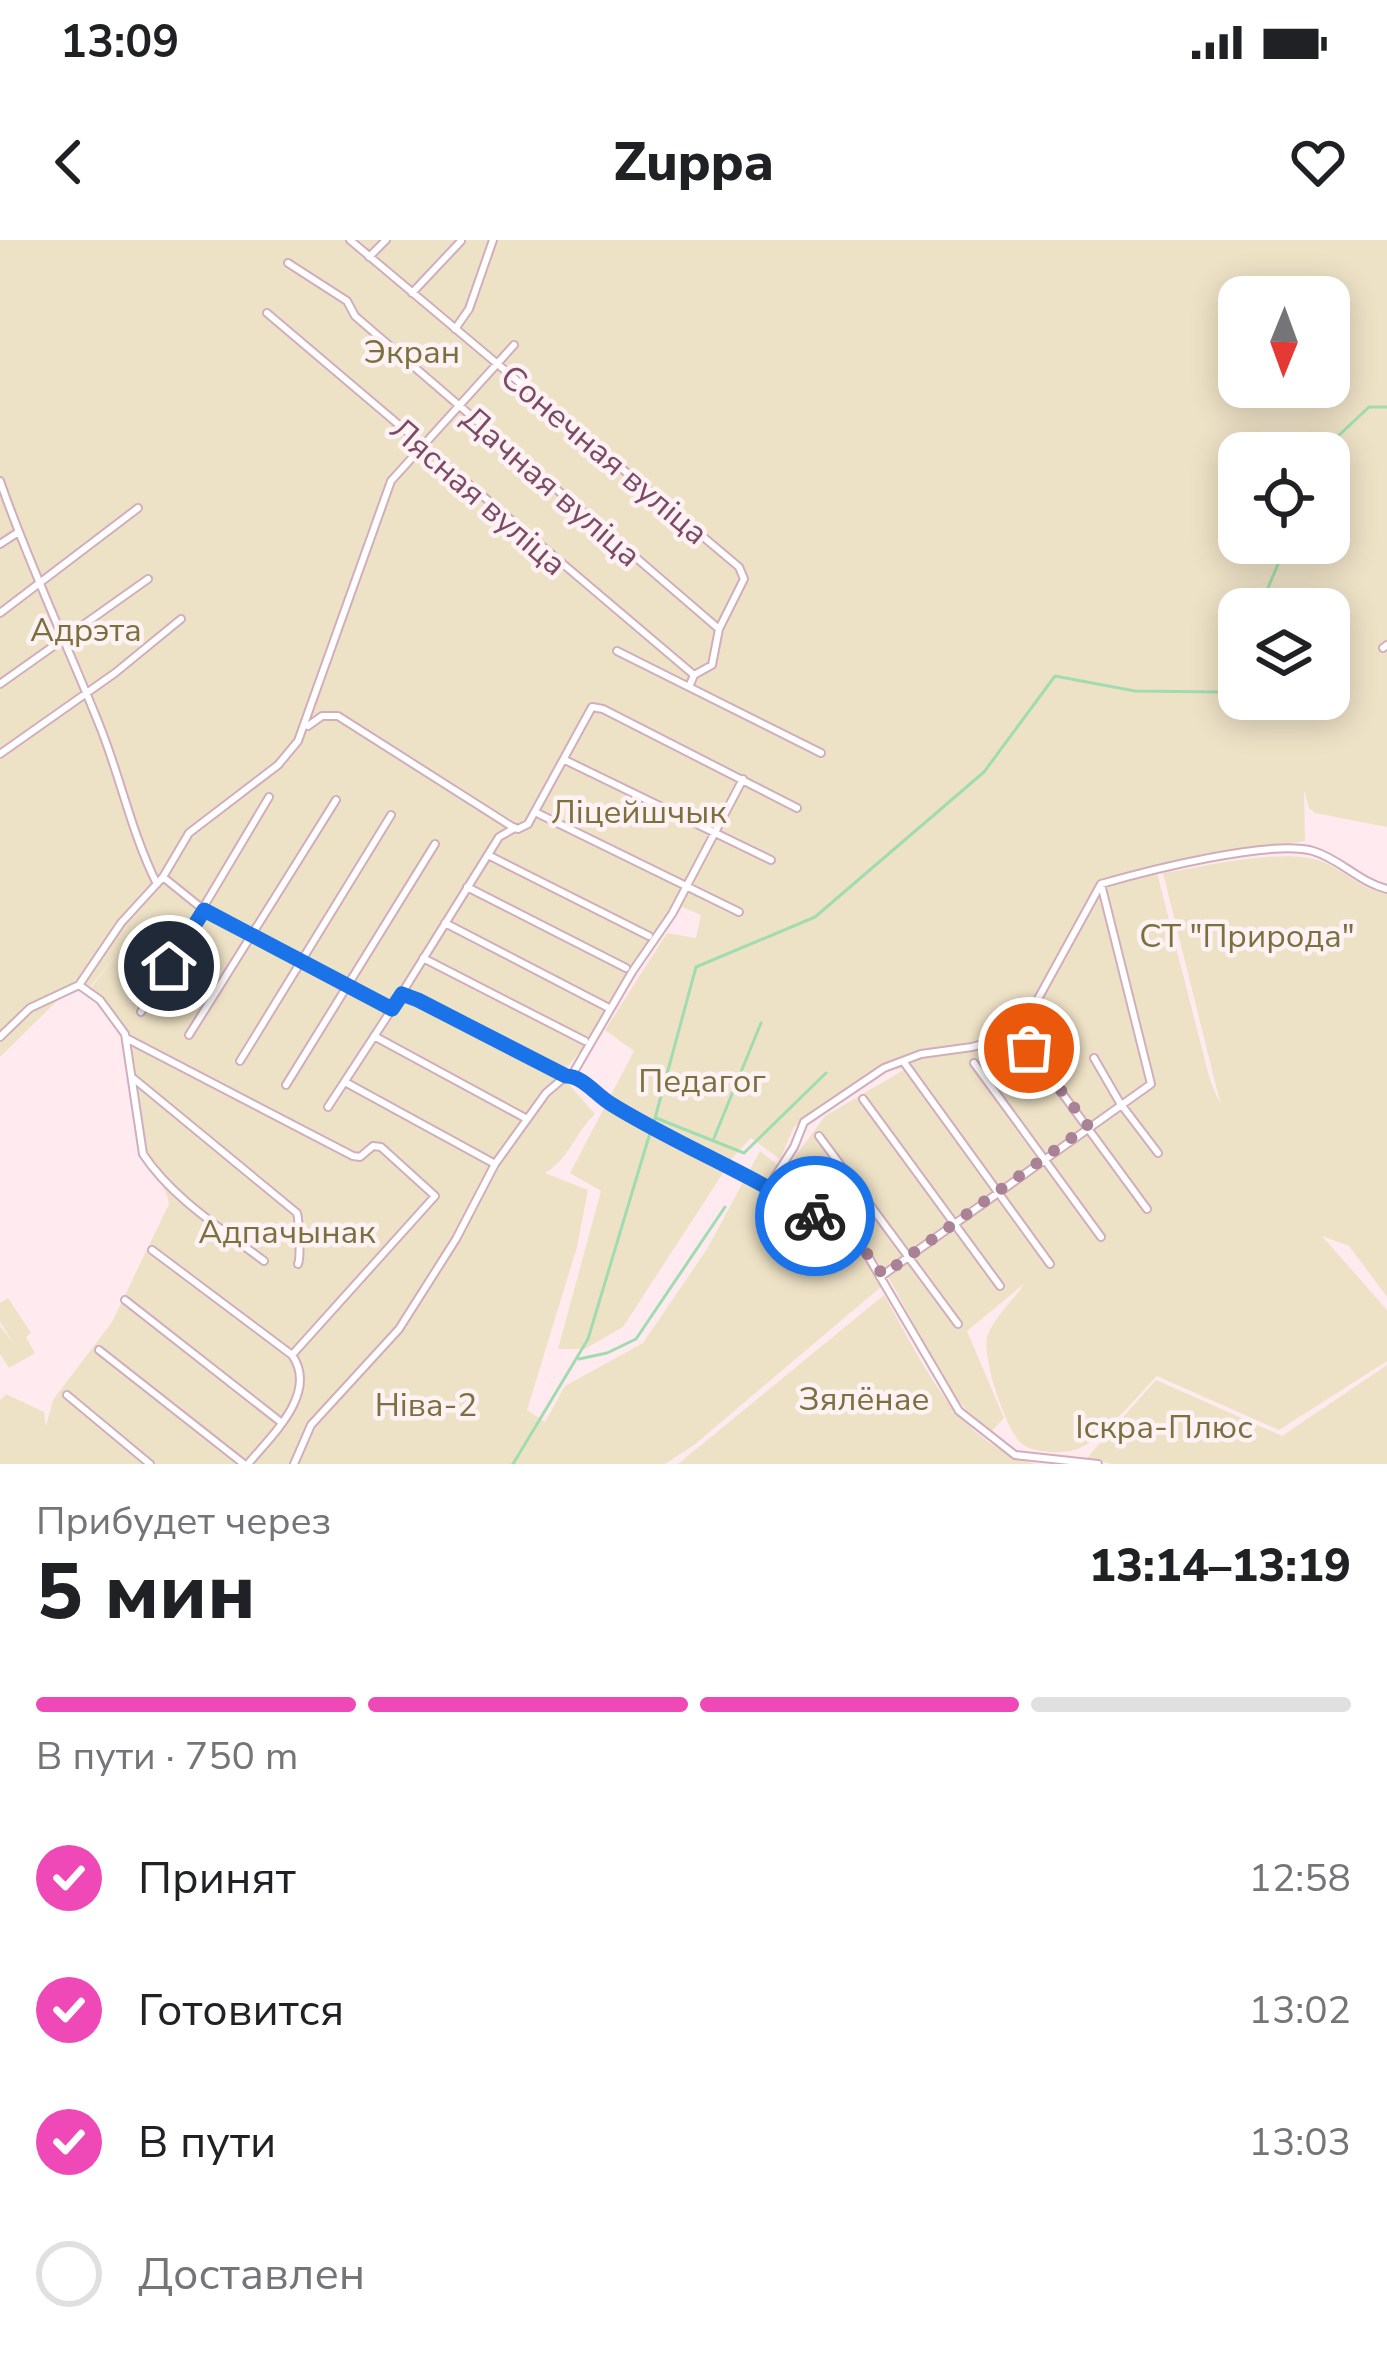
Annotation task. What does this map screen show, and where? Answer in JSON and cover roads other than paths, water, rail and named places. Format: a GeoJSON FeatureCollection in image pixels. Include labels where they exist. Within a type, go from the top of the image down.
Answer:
{"type":"FeatureCollection","features":[{"type":"Feature","properties":{"kind":"street","name":"Сонечная вуліца"},"geometry":{"type":"LineString","coordinates":[[350,240],[739,567],[744,579],[719,629]]}},
{"type":"Feature","properties":{"kind":"street"},"geometry":{"type":"LineString","coordinates":[[369,256],[386,240]]}},
{"type":"Feature","properties":{"kind":"street"},"geometry":{"type":"LineString","coordinates":[[455,328],[469,309],[493,240]]}},
{"type":"Feature","properties":{"kind":"street"},"geometry":{"type":"LineString","coordinates":[[412,293],[461,241]]}},
{"type":"Feature","properties":{"kind":"street","name":"Дачная вуліца"},"geometry":{"type":"LineString","coordinates":[[288,263],[347,301],[356,316],[719,629]]}},
{"type":"Feature","properties":{"kind":"street","name":"Лясная вуліца"},"geometry":{"type":"LineString","coordinates":[[267,313],[694,676]]}},
{"type":"Feature","properties":{"kind":"street"},"geometry":{"type":"LineString","coordinates":[[305,729],[391,481],[514,345]]}},
{"type":"Feature","properties":{"kind":"street"},"geometry":{"type":"LineString","coordinates":[[0,481],[100,728],[135,836],[160,881],[204,910],[392,1009]]}},
{"type":"Feature","properties":{"kind":"street"},"geometry":{"type":"LineString","coordinates":[[0,613],[138,508]]}},
{"type":"Feature","properties":{"kind":"street"},"geometry":{"type":"LineString","coordinates":[[0,544],[18,532]]}},
{"type":"Feature","properties":{"kind":"street"},"geometry":{"type":"LineString","coordinates":[[0,683],[148,579]]}},
{"type":"Feature","properties":{"kind":"street"},"geometry":{"type":"LineString","coordinates":[[0,754],[181,619]]}},
{"type":"Feature","properties":{"kind":"street"},"geometry":{"type":"LineString","coordinates":[[689,687],[694,676],[712,665],[719,629]]}},
{"type":"Feature","properties":{"kind":"street"},"geometry":{"type":"LineString","coordinates":[[616,651],[821,753]]}},
{"type":"Feature","properties":{"kind":"street"},"geometry":{"type":"LineString","coordinates":[[0,1037],[30,1008],[79,985],[121,923],[160,881],[190,833],[278,765],[305,729],[322,716],[338,716],[511,826],[523,827],[535,812],[595,706],[797,808]]}},
{"type":"Feature","properties":{"kind":"street"},"geometry":{"type":"LineString","coordinates":[[565,760],[771,860]]}},
{"type":"Feature","properties":{"kind":"street"},"geometry":{"type":"LineString","coordinates":[[294,1464],[311,1425],[399,1329],[456,1239],[495,1164],[546,1093],[569,1075],[672,914],[743,779]]}},
{"type":"Feature","properties":{"kind":"street"},"geometry":{"type":"LineString","coordinates":[[141,1012],[269,796]]}},
{"type":"Feature","properties":{"kind":"street"},"geometry":{"type":"LineString","coordinates":[[189,1035],[336,800]]}},
{"type":"Feature","properties":{"kind":"street"},"geometry":{"type":"LineString","coordinates":[[535,812],[739,912]]}},
{"type":"Feature","properties":{"kind":"street"},"geometry":{"type":"LineString","coordinates":[[240,1061],[392,815]]}},
{"type":"Feature","properties":{"kind":"street"},"geometry":{"type":"LineString","coordinates":[[328,1107],[502,833],[511,826]]}},
{"type":"Feature","properties":{"kind":"street"},"geometry":{"type":"LineString","coordinates":[[286,1085],[435,844]]}},
{"type":"Feature","properties":{"kind":"street"},"geometry":{"type":"LineString","coordinates":[[769,1186],[794,1148],[804,1122],[884,1068],[920,1054],[1014,1035],[1022,1028],[1101,884],[1157,868],[1286,848],[1319,853],[1387,889]]}},
{"type":"Feature","properties":{"kind":"street"},"geometry":{"type":"LineString","coordinates":[[488,855],[649,936]]}},
{"type":"Feature","properties":{"kind":"street"},"geometry":{"type":"LineString","coordinates":[[883,1275],[1151,1084],[1101,884]]}},
{"type":"Feature","properties":{"kind":"street"},"geometry":{"type":"LineString","coordinates":[[467,887],[626,968]]}},
{"type":"Feature","properties":{"kind":"street"},"geometry":{"type":"LineString","coordinates":[[446,923],[607,1007]]}},
{"type":"Feature","properties":{"kind":"street"},"geometry":{"type":"LineString","coordinates":[[423,958],[586,1041]]}},
{"type":"Feature","properties":{"kind":"street"},"geometry":{"type":"LineString","coordinates":[[79,985],[116,1016],[127,1038],[143,1154],[173,1190],[264,1261]]}},
{"type":"Feature","properties":{"kind":"street"},"geometry":{"type":"LineString","coordinates":[[402,994],[569,1075],[635,1118],[769,1186],[865,1251],[959,1411],[976,1426],[1015,1455],[1098,1464]]}},
{"type":"Feature","properties":{"kind":"street"},"geometry":{"type":"LineString","coordinates":[[374,1036],[527,1119]]}},
{"type":"Feature","properties":{"kind":"street"},"geometry":{"type":"LineString","coordinates":[[127,1038],[353,1156],[381,1147],[435,1196],[292,1355]]}},
{"type":"Feature","properties":{"kind":"street"},"geometry":{"type":"LineString","coordinates":[[1029,1048],[1148,1209]]}},
{"type":"Feature","properties":{"kind":"street"},"geometry":{"type":"LineString","coordinates":[[1094,1058],[1158,1153]]}},
{"type":"Feature","properties":{"kind":"street"},"geometry":{"type":"LineString","coordinates":[[902,1060],[1050,1264]]}},
{"type":"Feature","properties":{"kind":"street"},"geometry":{"type":"LineString","coordinates":[[974,1063],[1101,1237]]}},
{"type":"Feature","properties":{"kind":"street"},"geometry":{"type":"LineString","coordinates":[[133,1078],[297,1213],[298,1264]]}},
{"type":"Feature","properties":{"kind":"street"},"geometry":{"type":"LineString","coordinates":[[345,1082],[495,1164]]}},
{"type":"Feature","properties":{"kind":"street"},"geometry":{"type":"LineString","coordinates":[[863,1099],[1000,1286]]}},
{"type":"Feature","properties":{"kind":"street"},"geometry":{"type":"LineString","coordinates":[[819,1136],[958,1324]]}},
{"type":"Feature","properties":{"kind":"street"},"geometry":{"type":"LineString","coordinates":[[99,1350],[246,1464],[298,1398],[299,1364],[292,1355],[152,1250]]}},
{"type":"Feature","properties":{"kind":"street"},"geometry":{"type":"LineString","coordinates":[[125,1300],[282,1423]]}},
{"type":"Feature","properties":{"kind":"street"},"geometry":{"type":"LineString","coordinates":[[67,1395],[149,1464]]}},
{"type":"Feature","properties":{"kind":"waterway"},"geometry":{"type":"LineString","coordinates":[[1342,432],[1369,407],[1387,407]]}},
{"type":"Feature","properties":{"kind":"waterway"},"geometry":{"type":"LineString","coordinates":[[1268,588],[1278,564]]}},
{"type":"Feature","properties":{"kind":"waterway"},"geometry":{"type":"LineString","coordinates":[[654,1122],[696,967],[815,917],[984,772],[1055,676],[1135,691],[1218,692]]}},
{"type":"Feature","properties":{"kind":"waterway"},"geometry":{"type":"LineString","coordinates":[[714,1138],[761,1023]]}},
{"type":"Feature","properties":{"kind":"waterway"},"geometry":{"type":"LineString","coordinates":[[656,1118],[744,1153],[826,1073]]}},
{"type":"Feature","properties":{"kind":"waterway"},"geometry":{"type":"LineString","coordinates":[[513,1464],[588,1339],[650,1133]]}},
{"type":"Feature","properties":{"kind":"waterway"},"geometry":{"type":"LineString","coordinates":[[579,1359],[607,1353],[636,1339],[725,1207]]}},
{"type":"Feature","properties":{"kind":"park label","name":"Экран"},"geometry":{"type":"Point","coordinates":[412,351]}},
{"type":"Feature","properties":{"kind":"park label","name":"Адрэта"},"geometry":{"type":"Point","coordinates":[86,629]}},
{"type":"Feature","properties":{"kind":"park label","name":"Ліцейшчык"},"geometry":{"type":"Point","coordinates":[639,811]}},
{"type":"Feature","properties":{"kind":"park label","name":"СТ \"Природа\""},"geometry":{"type":"Point","coordinates":[1247,935]}},
{"type":"Feature","properties":{"kind":"park label","name":"Педагог"},"geometry":{"type":"Point","coordinates":[702,1080]}},
{"type":"Feature","properties":{"kind":"park label","name":"Адпачынак"},"geometry":{"type":"Point","coordinates":[287,1231]}},
{"type":"Feature","properties":{"kind":"park label","name":"Зялёнае"},"geometry":{"type":"Point","coordinates":[864,1398]}},
{"type":"Feature","properties":{"kind":"park label","name":"Ніва-2"},"geometry":{"type":"Point","coordinates":[426,1404]}},
{"type":"Feature","properties":{"kind":"park label","name":"Іскра-Плюс"},"geometry":{"type":"Point","coordinates":[1164,1426]}}]}
